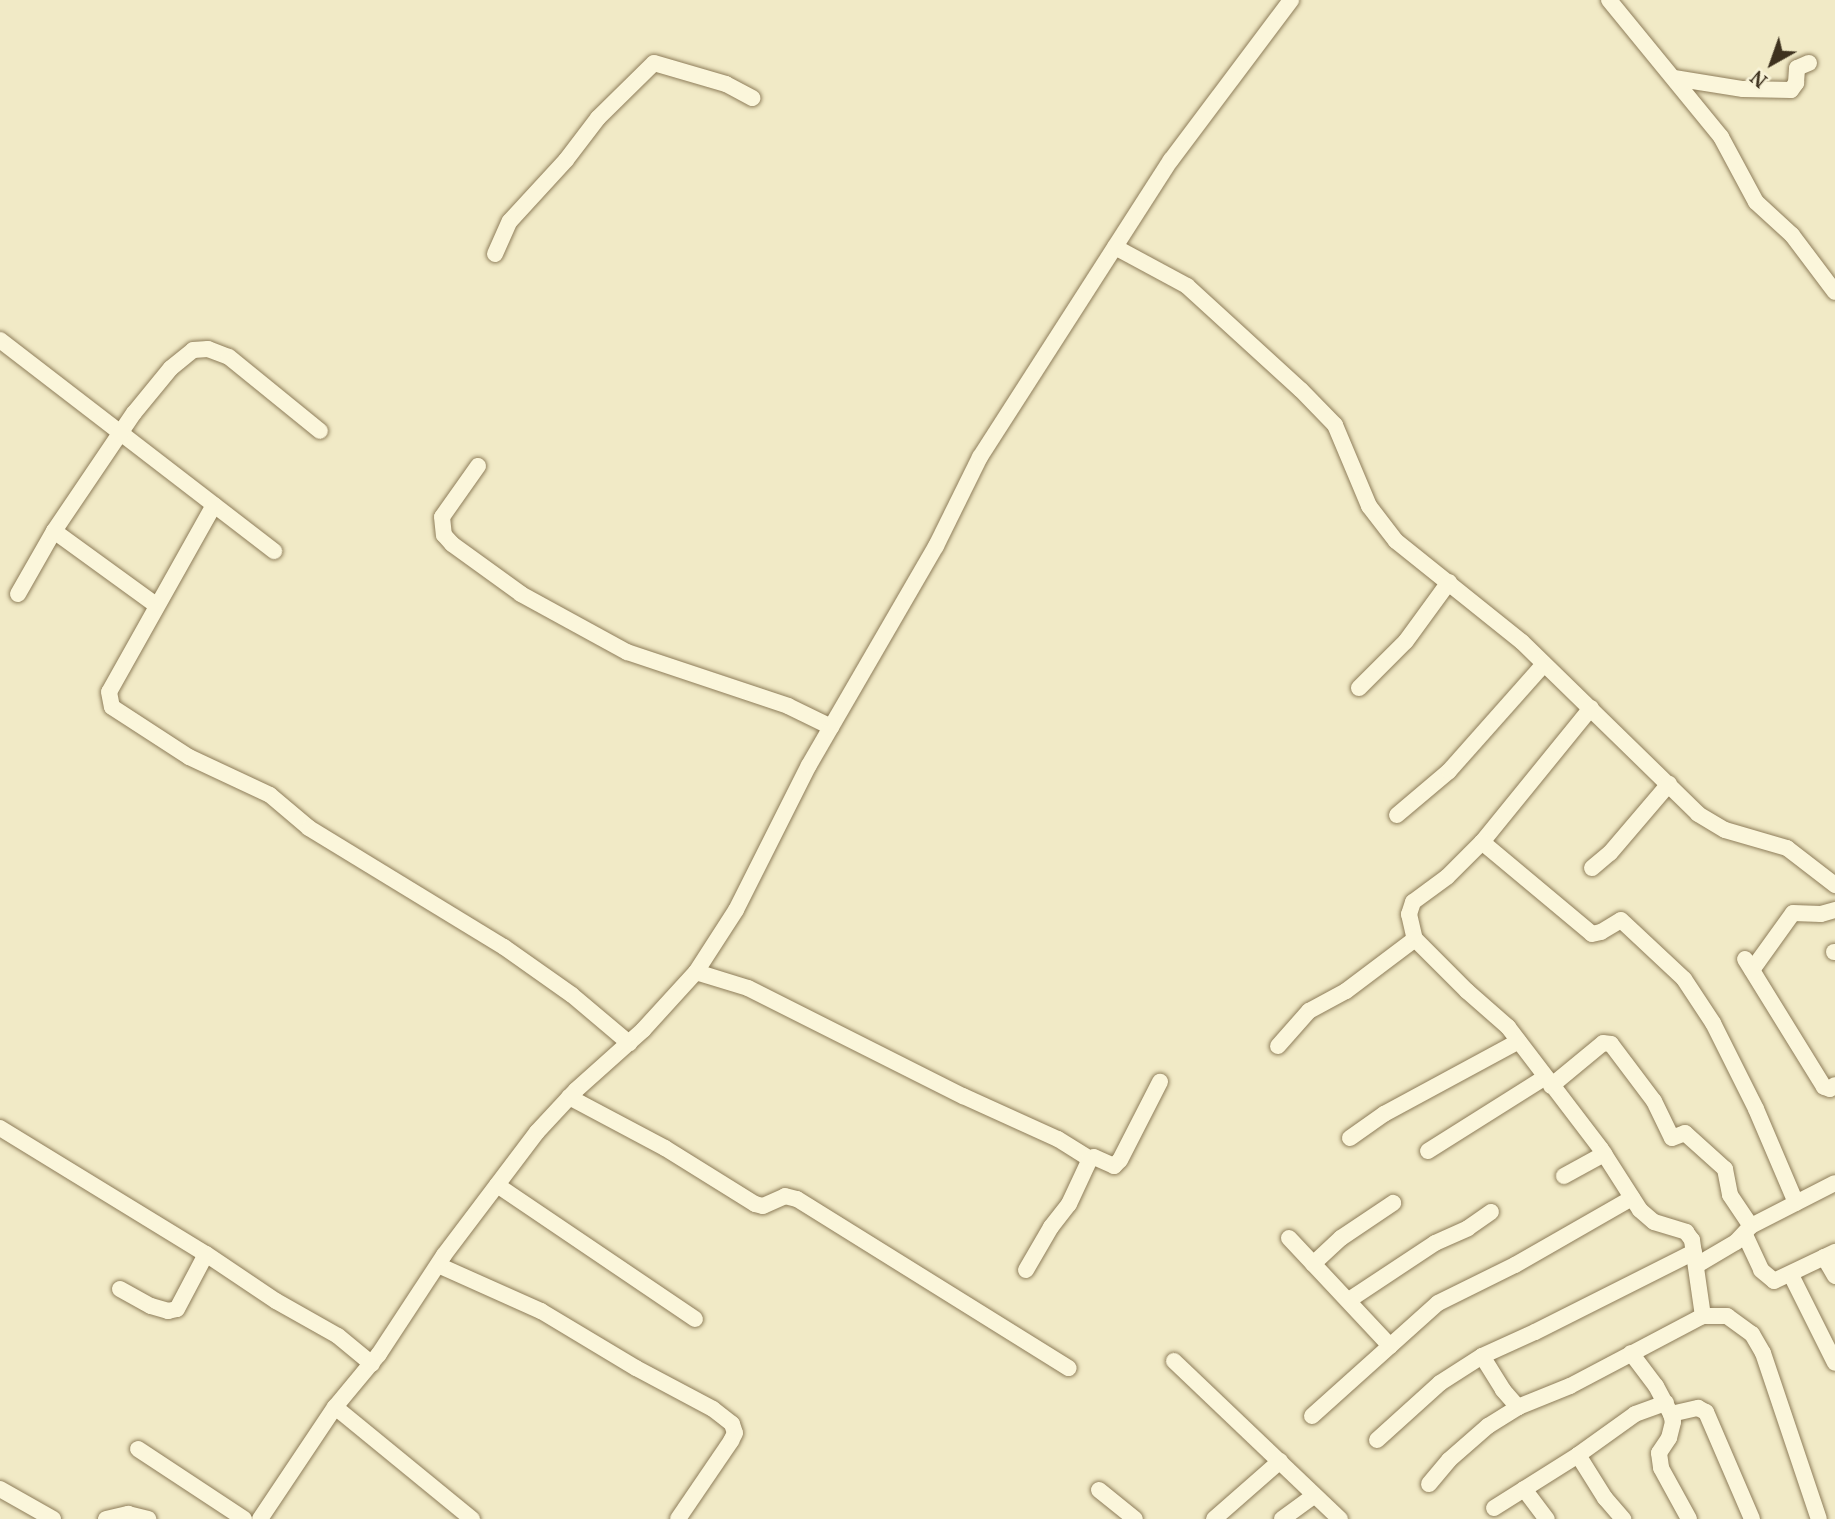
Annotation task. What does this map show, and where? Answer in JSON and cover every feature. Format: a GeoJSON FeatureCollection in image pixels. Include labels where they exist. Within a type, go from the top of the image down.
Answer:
{"type":"FeatureCollection","features":[{"type":"Feature","properties":{"kind":"street"},"geometry":{"type":"LineString","coordinates":[[260,1519],[335,1408],[372,1364],[438,1265],[537,1132],[696,972],[736,910],[831,727],[936,546],[981,457],[1171,160],[1291,0]]}},
{"type":"Feature","properties":{"kind":"street"},"geometry":{"type":"LineString","coordinates":[[1609,0],[1721,137],[1756,202],[1808,253],[1835,292]]}},
{"type":"Feature","properties":{"kind":"street"},"geometry":{"type":"LineString","coordinates":[[495,254],[510,222],[566,160],[598,118],[654,63],[726,84],[752,98]]}},
{"type":"Feature","properties":{"kind":"street"},"geometry":{"type":"LineString","coordinates":[[1674,78],[1743,89],[1791,90],[1796,83],[1797,68],[1809,63]]}},
{"type":"Feature","properties":{"kind":"street"},"geometry":{"type":"LineString","coordinates":[[1115,247],[1188,286],[1310,398],[1335,425],[1369,506],[1396,541],[1449,582],[1544,664],[1712,824],[1787,848],[1835,885]]}},
{"type":"Feature","properties":{"kind":"street"},"geometry":{"type":"LineString","coordinates":[[0,340],[274,551]]}},
{"type":"Feature","properties":{"kind":"street"},"geometry":{"type":"LineString","coordinates":[[18,594],[54,531],[120,434],[171,368],[193,349],[229,357],[320,431]]}},
{"type":"Feature","properties":{"kind":"street"},"geometry":{"type":"LineString","coordinates":[[478,466],[442,517],[444,535],[452,544],[521,594],[627,652],[788,706],[831,727]]}},
{"type":"Feature","properties":{"kind":"street"},"geometry":{"type":"LineString","coordinates":[[214,505],[156,605],[128,663],[109,692],[112,707],[189,757],[270,796],[309,828],[505,947],[572,995],[629,1042]]}},
{"type":"Feature","properties":{"kind":"street"},"geometry":{"type":"LineString","coordinates":[[54,531],[156,605]]}},
{"type":"Feature","properties":{"kind":"street"},"geometry":{"type":"LineString","coordinates":[[1359,688],[1406,641],[1449,582]]}},
{"type":"Feature","properties":{"kind":"street"},"geometry":{"type":"LineString","coordinates":[[1397,815],[1449,771],[1544,664]]}},
{"type":"Feature","properties":{"kind":"street"},"geometry":{"type":"LineString","coordinates":[[1591,708],[1482,842],[1447,877],[1413,902],[1409,914],[1415,939],[1466,991],[1501,1020],[1519,1041],[1547,1082],[1604,1154],[1632,1198],[1654,1222],[1686,1232],[1692,1240],[1703,1316]]}},
{"type":"Feature","properties":{"kind":"street"},"geometry":{"type":"LineString","coordinates":[[1592,868],[1610,853],[1669,784]]}},
{"type":"Feature","properties":{"kind":"street"},"geometry":{"type":"LineString","coordinates":[[1482,842],[1592,934],[1597,934],[1621,920],[1684,979],[1713,1023],[1756,1110],[1796,1203]]}},
{"type":"Feature","properties":{"kind":"street"},"geometry":{"type":"LineString","coordinates":[[1835,910],[1821,914],[1793,913],[1749,964],[1824,1087],[1830,1089],[1835,1085]]}},
{"type":"Feature","properties":{"kind":"street"},"geometry":{"type":"LineString","coordinates":[[1278,1046],[1309,1012],[1346,991],[1415,939]]}},
{"type":"Feature","properties":{"kind":"street"},"geometry":{"type":"LineString","coordinates":[[696,972],[748,988],[963,1096],[1058,1139],[1090,1159],[1094,1157],[1114,1166],[1120,1160],[1160,1082]]}},
{"type":"Feature","properties":{"kind":"street"},"geometry":{"type":"LineString","coordinates":[[1350,1138],[1384,1114],[1519,1041]]}},
{"type":"Feature","properties":{"kind":"street"},"geometry":{"type":"LineString","coordinates":[[1428,1151],[1547,1082],[1603,1043],[1611,1044],[1647,1091],[1672,1138],[1685,1133],[1725,1169],[1730,1195],[1768,1278],[1774,1281],[1786,1273],[1791,1275],[1830,1254],[1835,1276]]}},
{"type":"Feature","properties":{"kind":"street"},"geometry":{"type":"LineString","coordinates":[[569,1097],[665,1148],[755,1204],[764,1206],[785,1196],[797,1199],[1069,1368]]}},
{"type":"Feature","properties":{"kind":"street"},"geometry":{"type":"LineString","coordinates":[[0,1128],[206,1254],[276,1301],[338,1336],[372,1364]]}},
{"type":"Feature","properties":{"kind":"street"},"geometry":{"type":"LineString","coordinates":[[1564,1176],[1604,1154]]}},
{"type":"Feature","properties":{"kind":"street"},"geometry":{"type":"LineString","coordinates":[[1026,1270],[1051,1227],[1069,1204],[1090,1159]]}},
{"type":"Feature","properties":{"kind":"street"},"geometry":{"type":"LineString","coordinates":[[1377,1440],[1440,1383],[1482,1356],[1696,1259],[1835,1183]]}},
{"type":"Feature","properties":{"kind":"street"},"geometry":{"type":"LineString","coordinates":[[497,1185],[695,1319]]}},
{"type":"Feature","properties":{"kind":"street"},"geometry":{"type":"LineString","coordinates":[[1312,1416],[1438,1303],[1515,1265],[1632,1198]]}},
{"type":"Feature","properties":{"kind":"street"},"geometry":{"type":"LineString","coordinates":[[1313,1265],[1341,1238],[1393,1203]]}},
{"type":"Feature","properties":{"kind":"street"},"geometry":{"type":"LineString","coordinates":[[1349,1300],[1435,1242],[1468,1228],[1491,1212]]}},
{"type":"Feature","properties":{"kind":"street"},"geometry":{"type":"LineString","coordinates":[[1289,1238],[1390,1346]]}},
{"type":"Feature","properties":{"kind":"street"},"geometry":{"type":"LineString","coordinates":[[120,1289],[151,1306],[168,1311],[177,1308],[206,1254]]}},
{"type":"Feature","properties":{"kind":"street"},"geometry":{"type":"LineString","coordinates":[[438,1265],[541,1311],[636,1368],[713,1409],[732,1424],[735,1433],[731,1441],[678,1519]]}},
{"type":"Feature","properties":{"kind":"street"},"geometry":{"type":"LineString","coordinates":[[1791,1275],[1835,1363]]}},
{"type":"Feature","properties":{"kind":"street"},"geometry":{"type":"LineString","coordinates":[[1429,1484],[1449,1460],[1488,1426],[1518,1407],[1570,1386],[1703,1316],[1727,1316],[1752,1334],[1763,1353],[1819,1519]]}},
{"type":"Feature","properties":{"kind":"street"},"geometry":{"type":"LineString","coordinates":[[1631,1353],[1668,1408],[1673,1422],[1669,1438],[1659,1453],[1661,1468],[1689,1519]]}},
{"type":"Feature","properties":{"kind":"street"},"geometry":{"type":"LineString","coordinates":[[1482,1356],[1503,1390],[1518,1407]]}},
{"type":"Feature","properties":{"kind":"street"},"geometry":{"type":"LineString","coordinates":[[1174,1361],[1340,1519]]}},
{"type":"Feature","properties":{"kind":"street"},"geometry":{"type":"LineString","coordinates":[[335,1408],[472,1519]]}},
{"type":"Feature","properties":{"kind":"street"},"geometry":{"type":"LineString","coordinates":[[1494,1508],[1578,1455],[1635,1414],[1668,1408],[1698,1409],[1706,1412],[1752,1519]]}},
{"type":"Feature","properties":{"kind":"street"},"geometry":{"type":"LineString","coordinates":[[138,1449],[244,1519]]}},
{"type":"Feature","properties":{"kind":"street"},"geometry":{"type":"LineString","coordinates":[[1578,1455],[1605,1498],[1623,1519]]}},
{"type":"Feature","properties":{"kind":"street"},"geometry":{"type":"LineString","coordinates":[[1214,1519],[1280,1461]]}},
{"type":"Feature","properties":{"kind":"street"},"geometry":{"type":"LineString","coordinates":[[0,1489],[53,1519]]}},
{"type":"Feature","properties":{"kind":"street"},"geometry":{"type":"LineString","coordinates":[[1524,1489],[1546,1519]]}},
{"type":"Feature","properties":{"kind":"street"},"geometry":{"type":"LineString","coordinates":[[1099,1490],[1135,1519]]}},
{"type":"Feature","properties":{"kind":"street"},"geometry":{"type":"LineString","coordinates":[[1282,1519],[1314,1496]]}},
{"type":"Feature","properties":{"kind":"street"},"geometry":{"type":"LineString","coordinates":[[106,1519],[128,1514],[148,1519]]}}]}
